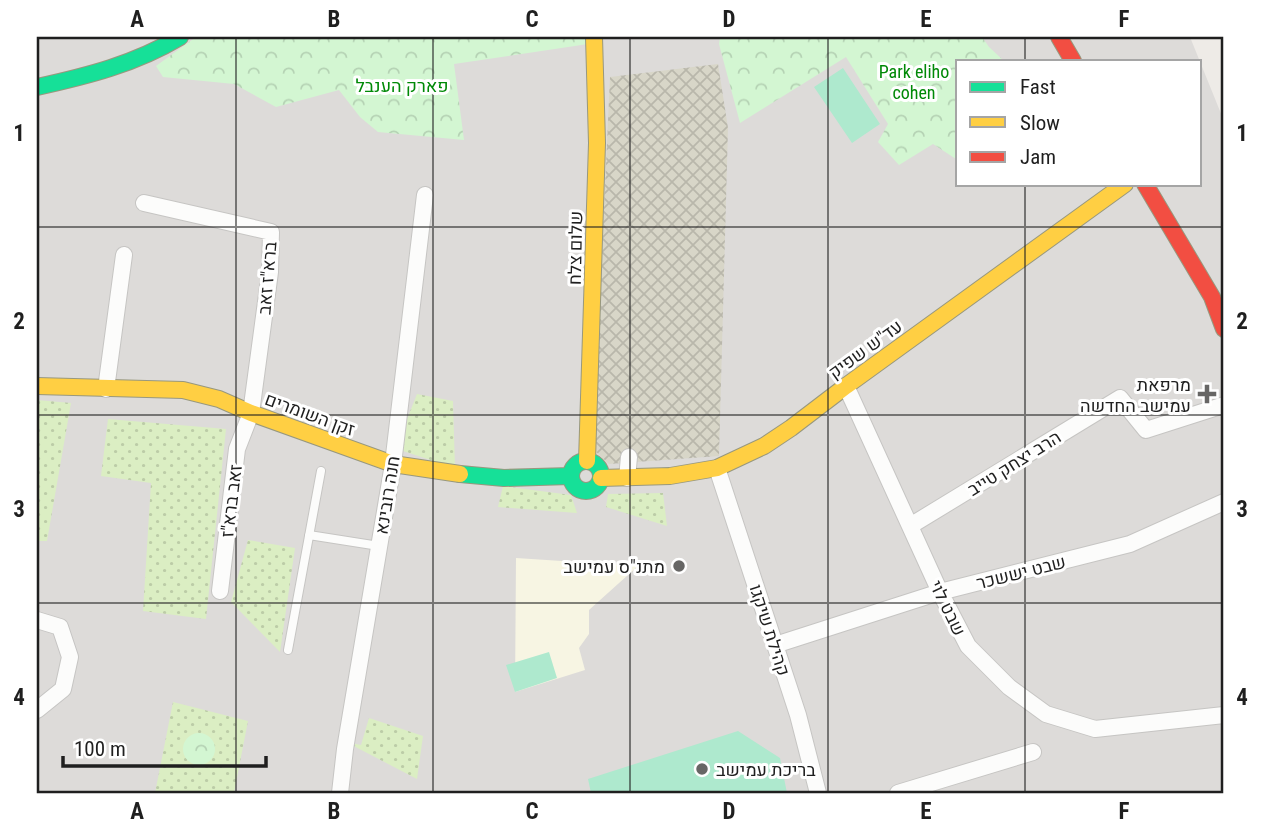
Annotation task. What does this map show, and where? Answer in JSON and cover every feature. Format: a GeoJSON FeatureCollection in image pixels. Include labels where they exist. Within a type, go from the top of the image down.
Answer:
{"type":"FeatureCollection","features":[{"type":"Feature","properties":{"kind":"street"},"geometry":{"type":"LineString","coordinates":[[37,87],[125,65],[180,37]]}},
{"type":"Feature","properties":{"kind":"street","name":"שלום צלח"},"geometry":{"type":"LineString","coordinates":[[587,461],[594,269],[597,84],[594,37]]}},
{"type":"Feature","properties":{"kind":"street"},"geometry":{"type":"LineString","coordinates":[[1059,37],[1072,60]]}},
{"type":"Feature","properties":{"kind":"street","name":"עד\"ש שפיק"},"geometry":{"type":"LineString","coordinates":[[601,478],[670,476],[717,468],[764,446],[1122,186]]}},
{"type":"Feature","properties":{"kind":"street"},"geometry":{"type":"LineString","coordinates":[[1146,186],[1212,297],[1224,329]]}},
{"type":"Feature","properties":{"kind":"street","name":"חנה רובינא"},"geometry":{"type":"LineString","coordinates":[[340,793],[393,464],[425,195]]}},
{"type":"Feature","properties":{"kind":"street","name":"ברא\"ז זאב"},"geometry":{"type":"LineString","coordinates":[[144,203],[271,232],[270,272],[251,413]]}},
{"type":"Feature","properties":{"kind":"street"},"geometry":{"type":"LineString","coordinates":[[106,389],[124,256]]}},
{"type":"Feature","properties":{"kind":"street","name":"זקן השומרים"},"geometry":{"type":"LineString","coordinates":[[37,386],[183,390],[219,399],[393,464],[504,478],[570,476]]}},
{"type":"Feature","properties":{"kind":"street","name":"שבט לוי"},"geometry":{"type":"LineString","coordinates":[[846,386],[940,592],[968,646],[1009,687],[1046,714],[1095,729],[1224,715]]}},
{"type":"Feature","properties":{"kind":"street","name":"הרב יצחק טייב"},"geometry":{"type":"LineString","coordinates":[[910,526],[1120,398],[1146,430],[1224,405]]}},
{"type":"Feature","properties":{"kind":"street","name":"זאב ברא\"ז"},"geometry":{"type":"LineString","coordinates":[[220,591],[237,449],[251,413]]}},
{"type":"Feature","properties":{"kind":"street"},"geometry":{"type":"LineString","coordinates":[[627,478],[629,457]]}},
{"type":"Feature","properties":{"kind":"street"},"geometry":{"type":"LineString","coordinates":[[587,461],[599,468],[601,478],[594,488],[587,491],[575,487],[570,476],[575,465],[587,461]]}},
{"type":"Feature","properties":{"kind":"street","name":"קהילת שיקגו"},"geometry":{"type":"LineString","coordinates":[[717,468],[801,723],[818,793]]}},
{"type":"Feature","properties":{"kind":"street","name":"שבט יששכר"},"geometry":{"type":"LineString","coordinates":[[775,645],[940,592],[1130,544],[1224,502]]}},
{"type":"Feature","properties":{"kind":"street"},"geometry":{"type":"LineString","coordinates":[[37,620],[60,627],[70,657],[63,690],[37,710]]}},
{"type":"Feature","properties":{"kind":"street"},"geometry":{"type":"LineString","coordinates":[[898,793],[1033,751]]}},
{"type":"Feature","properties":{"kind":"lane"},"geometry":{"type":"LineString","coordinates":[[288,650],[321,471]]}},
{"type":"Feature","properties":{"kind":"lane"},"geometry":{"type":"LineString","coordinates":[[309,535],[379,546]]}},
{"type":"Feature","properties":{"kind":"shaded area"},"geometry":{"type":"Polygon","coordinates":[[[37,37],[1190,37],[1200,60],[956,60],[956,186],[1202,186],[1202,67],[1224,121],[1224,793],[37,793],[37,37]]]}},
{"type":"Feature","properties":{"kind":"shaded area"},"geometry":{"type":"Polygon","coordinates":[[[718,64],[728,128],[719,456],[609,464],[593,449],[610,77],[718,64]]]}},
{"type":"Feature","properties":{"kind":"shaded area"},"geometry":{"type":"Polygon","coordinates":[[[516,558],[638,566],[589,610],[589,634],[579,648],[585,670],[515,692],[516,558]]]}},
{"type":"Feature","properties":{"kind":"green space","name":"פארק הענבל"},"geometry":{"type":"Polygon","coordinates":[[[196,37],[587,37],[588,44],[454,64],[464,140],[378,132],[360,117],[339,90],[276,107],[234,84],[163,77],[156,66],[196,37]]]}},
{"type":"Feature","properties":{"kind":"green space","name":"Park eliho cohen"},"geometry":{"type":"Polygon","coordinates":[[[720,37],[982,37],[1003,60],[956,60],[956,159],[933,144],[899,165],[878,142],[888,124],[846,57],[740,123],[719,44],[720,37]]]}},
{"type":"Feature","properties":{"kind":"green space"},"geometry":{"type":"Polygon","coordinates":[[[843,68],[880,124],[852,143],[814,87],[843,68]]]}},
{"type":"Feature","properties":{"kind":"green space"},"geometry":{"type":"Polygon","coordinates":[[[417,394],[453,401],[455,468],[403,451],[394,452],[417,394]]]}},
{"type":"Feature","properties":{"kind":"green space"},"geometry":{"type":"Polygon","coordinates":[[[37,400],[71,403],[47,541],[37,541],[37,400]]]}},
{"type":"Feature","properties":{"kind":"green space"},"geometry":{"type":"Polygon","coordinates":[[[108,419],[226,429],[206,619],[143,611],[151,483],[101,476],[108,419]]]}},
{"type":"Feature","properties":{"kind":"green space"},"geometry":{"type":"Polygon","coordinates":[[[503,486],[571,495],[577,513],[498,507],[503,486]]]}},
{"type":"Feature","properties":{"kind":"green space"},"geometry":{"type":"Polygon","coordinates":[[[663,493],[667,526],[606,507],[608,494],[663,493]]]}},
{"type":"Feature","properties":{"kind":"green space"},"geometry":{"type":"Polygon","coordinates":[[[248,540],[295,548],[280,652],[231,602],[248,540]]]}},
{"type":"Feature","properties":{"kind":"green space"},"geometry":{"type":"Polygon","coordinates":[[[549,652],[557,678],[515,692],[506,665],[549,652]]]}},
{"type":"Feature","properties":{"kind":"green space"},"geometry":{"type":"Polygon","coordinates":[[[173,702],[248,721],[234,793],[155,793],[173,702]]]}},
{"type":"Feature","properties":{"kind":"green space"},"geometry":{"type":"Polygon","coordinates":[[[369,718],[423,736],[417,779],[346,742],[361,745],[369,718]]]}},
{"type":"Feature","properties":{"kind":"green space","name":"בריכת עמישב"},"geometry":{"type":"Polygon","coordinates":[[[738,731],[780,758],[787,793],[591,793],[588,779],[738,731]]]}},
{"type":"Feature","properties":{"kind":"green space"},"geometry":{"type":"Polygon","coordinates":[[[199,733],[210,738],[215,749],[210,760],[199,765],[188,760],[183,749],[188,738],[199,733]]]}},
{"type":"Feature","properties":{"kind":"traffic: fast"},"geometry":{"type":"LineString","coordinates":[[37,87],[128,62],[180,37]]}},
{"type":"Feature","properties":{"kind":"traffic: fast"},"geometry":{"type":"LineString","coordinates":[[586,461],[597,465],[601,476],[597,487],[586,491],[575,487],[571,476],[575,465],[586,461]]}},
{"type":"Feature","properties":{"kind":"traffic: fast"},"geometry":{"type":"LineString","coordinates":[[460,474],[504,478],[570,476]]}},
{"type":"Feature","properties":{"kind":"traffic: slow"},"geometry":{"type":"LineString","coordinates":[[587,461],[597,143],[594,37]]}},
{"type":"Feature","properties":{"kind":"traffic: slow"},"geometry":{"type":"LineString","coordinates":[[601,478],[670,476],[717,468],[764,446],[1122,186]]}},
{"type":"Feature","properties":{"kind":"traffic: slow"},"geometry":{"type":"LineString","coordinates":[[37,386],[183,390],[219,399],[393,464],[460,474]]}},
{"type":"Feature","properties":{"kind":"traffic: jam"},"geometry":{"type":"LineString","coordinates":[[1059,37],[1072,60]]}},
{"type":"Feature","properties":{"kind":"traffic: jam"},"geometry":{"type":"LineString","coordinates":[[1146,186],[1212,297],[1224,329]]}},
{"type":"Feature","properties":{"kind":"place","name":"מרפאת עמישב החדשה"},"geometry":{"type":"Point","coordinates":[1207,394]}},
{"type":"Feature","properties":{"kind":"place","name":"מתנ\"ס עמישב"},"geometry":{"type":"Point","coordinates":[679,566]}},
{"type":"Feature","properties":{"kind":"place","name":"בריכת עמישב"},"geometry":{"type":"Point","coordinates":[702,769]}}]}
